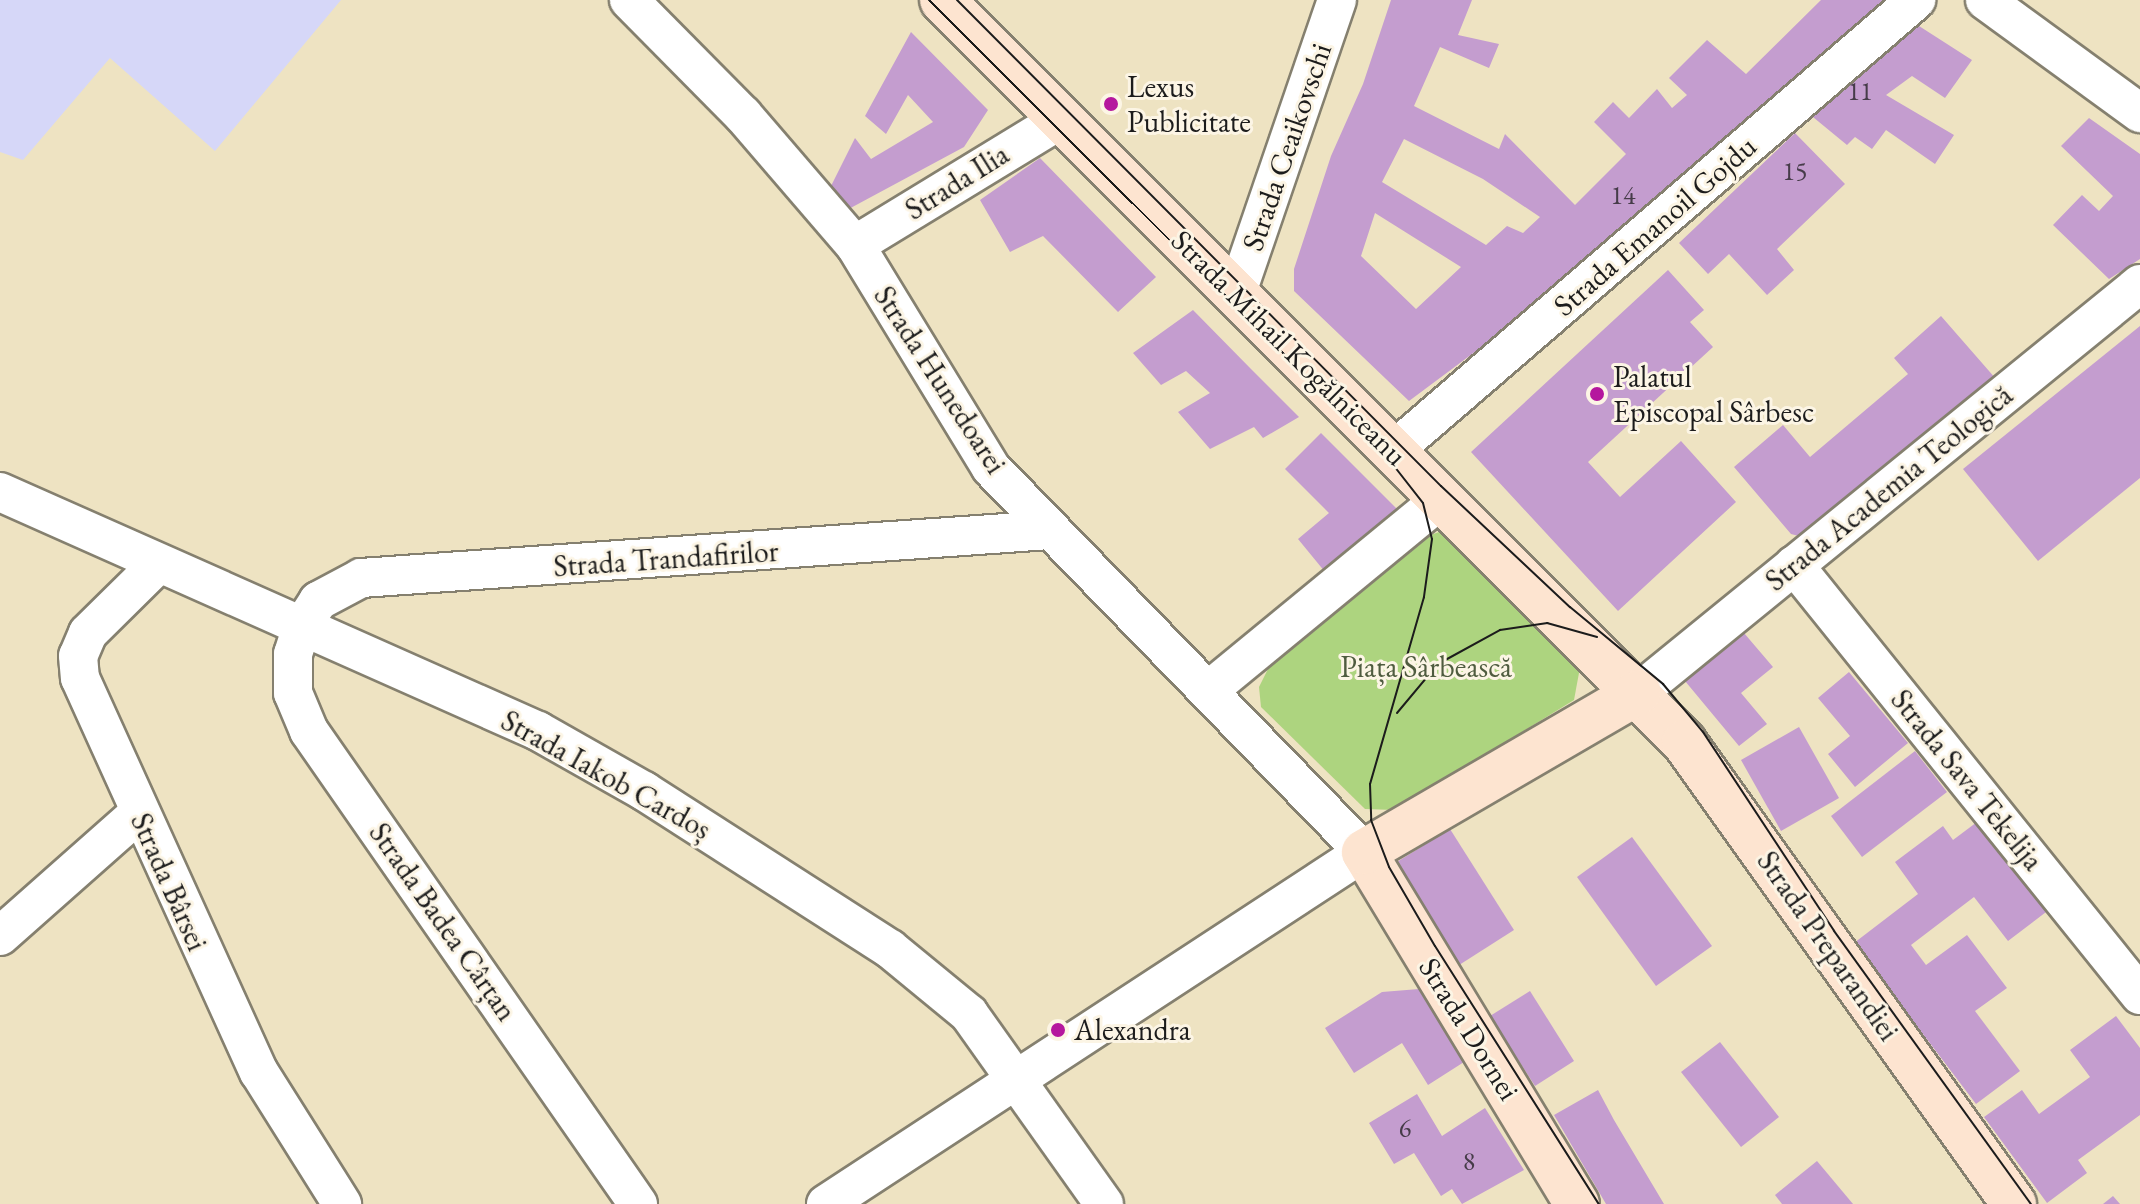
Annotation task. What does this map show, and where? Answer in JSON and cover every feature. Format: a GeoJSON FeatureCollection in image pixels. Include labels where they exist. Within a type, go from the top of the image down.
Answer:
{"type":"FeatureCollection","features":[{"type":"Feature","properties":{"kind":"main road","name":"Strada Mihail Kogălniceanu"},"geometry":{"type":"LineString","coordinates":[[942,0],[1440,500],[1639,692]]}},
{"type":"Feature","properties":{"kind":"main road"},"geometry":{"type":"LineString","coordinates":[[1364,852],[1639,692]]}},
{"type":"Feature","properties":{"kind":"main road","name":"Strada Preparandiei"},"geometry":{"type":"LineString","coordinates":[[1639,692],[1684,742],[2014,1204]]}},
{"type":"Feature","properties":{"kind":"main road","name":"Strada Dornei"},"geometry":{"type":"LineString","coordinates":[[1364,852],[1577,1204]]}},
{"type":"Feature","properties":{"kind":"street","name":"Strada Hunedoarei"},"geometry":{"type":"LineString","coordinates":[[629,0],[743,115],[855,245],[963,429],[991,468],[1364,852]]}},
{"type":"Feature","properties":{"kind":"street","name":"Strada Ceaikovschi"},"geometry":{"type":"LineString","coordinates":[[1236,295],[1337,0]]}},
{"type":"Feature","properties":{"kind":"street","name":"Strada Emanoil Gojdu"},"geometry":{"type":"LineString","coordinates":[[1393,451],[1916,0]]}},
{"type":"Feature","properties":{"kind":"street"},"geometry":{"type":"LineString","coordinates":[[1985,0],[2140,113]]}},
{"type":"Feature","properties":{"kind":"street","name":"Strada Ilia"},"geometry":{"type":"LineString","coordinates":[[855,245],[1060,120]]}},
{"type":"Feature","properties":{"kind":"street","name":"Strada Academia Teologică"},"geometry":{"type":"LineString","coordinates":[[1639,692],[2140,284]]}},
{"type":"Feature","properties":{"kind":"street","name":"Strada Iakob Cardoș"},"geometry":{"type":"LineString","coordinates":[[0,492],[157,565],[538,731],[657,799],[931,978],[969,1014],[1104,1204]]}},
{"type":"Feature","properties":{"kind":"street"},"geometry":{"type":"LineString","coordinates":[[1209,690],[1440,500]]}},
{"type":"Feature","properties":{"kind":"street","name":"Strada Trandafirilor"},"geometry":{"type":"LineString","coordinates":[[302,626],[318,601],[361,578],[1050,530]]}},
{"type":"Feature","properties":{"kind":"street","name":"Strada Bârsei"},"geometry":{"type":"LineString","coordinates":[[157,565],[88,633],[78,656],[80,678],[138,814],[259,1072],[342,1204]]}},
{"type":"Feature","properties":{"kind":"street","name":"Strada Sava Tekelija"},"geometry":{"type":"LineString","coordinates":[[1794,565],[2140,995]]}},
{"type":"Feature","properties":{"kind":"street","name":"Strada Badea Cârțan"},"geometry":{"type":"LineString","coordinates":[[302,626],[293,654],[293,693],[309,731],[638,1204]]}},
{"type":"Feature","properties":{"kind":"street"},"geometry":{"type":"LineString","coordinates":[[0,936],[138,814]]}},
{"type":"Feature","properties":{"kind":"street"},"geometry":{"type":"LineString","coordinates":[[826,1204],[1364,852]]}},
{"type":"Feature","properties":{"kind":"shaded area"},"geometry":{"type":"Polygon","coordinates":[[[0,0],[341,0],[215,151],[110,58],[23,160],[0,152],[0,0]]]}},
{"type":"Feature","properties":{"kind":"green space","name":"Piața Sârbească"},"geometry":{"type":"Polygon","coordinates":[[[1439,532],[1581,662],[1574,700],[1395,810],[1365,809],[1261,707],[1259,687],[1270,665],[1408,543],[1439,532]]]}},
{"type":"Feature","properties":{"kind":"building"},"geometry":{"type":"Polygon","coordinates":[[[1391,0],[1472,0],[1458,35],[1499,44],[1489,68],[1440,47],[1414,106],[1499,149],[1505,134],[1575,205],[1626,154],[1594,122],[1613,102],[1629,118],[1657,89],[1672,108],[1687,95],[1669,78],[1707,40],[1746,74],[1821,0],[1894,0],[1559,289],[1409,401],[1294,291],[1294,269],[1331,156],[1363,84],[1391,0]],[[1404,139],[1382,182],[1486,245],[1507,226],[1523,233],[1540,217],[1483,179],[1404,139]],[[1375,213],[1361,256],[1416,309],[1461,267],[1375,213]]]}},
{"type":"Feature","properties":{"kind":"building"},"geometry":{"type":"Polygon","coordinates":[[[1905,17],[1972,60],[1945,98],[1912,76],[1886,95],[1954,135],[1935,164],[1886,130],[1872,149],[1855,137],[1847,145],[1802,108],[1905,17]]]}},
{"type":"Feature","properties":{"kind":"building"},"geometry":{"type":"Polygon","coordinates":[[[911,32],[988,110],[964,147],[845,211],[829,190],[855,138],[871,159],[933,122],[908,95],[886,134],[865,116],[911,32]]]}},
{"type":"Feature","properties":{"kind":"building"},"geometry":{"type":"Polygon","coordinates":[[[2089,118],[2140,154],[2140,259],[2109,279],[2053,225],[2082,195],[2099,211],[2113,196],[2061,146],[2089,118]]]}},
{"type":"Feature","properties":{"kind":"building"},"geometry":{"type":"Polygon","coordinates":[[[1795,133],[1845,184],[1777,249],[1794,270],[1767,295],[1729,254],[1708,274],[1679,243],[1795,133]]]}},
{"type":"Feature","properties":{"kind":"building"},"geometry":{"type":"Polygon","coordinates":[[[1040,158],[1156,277],[1118,312],[1043,236],[1010,252],[980,200],[1040,158]]]}},
{"type":"Feature","properties":{"kind":"building","name":"Palatul Episcopal Sârbesc"},"geometry":{"type":"Polygon","coordinates":[[[1668,270],[1704,310],[1690,322],[1713,347],[1588,462],[1620,497],[1681,441],[1736,502],[1618,611],[1471,452],[1668,270]]]}},
{"type":"Feature","properties":{"kind":"building"},"geometry":{"type":"Polygon","coordinates":[[[1193,310],[1299,417],[1263,438],[1254,427],[1210,449],[1178,412],[1210,393],[1186,371],[1161,385],[1133,353],[1193,310]]]}},
{"type":"Feature","properties":{"kind":"building"},"geometry":{"type":"Polygon","coordinates":[[[1941,316],[1996,379],[1810,539],[1791,534],[1734,467],[1783,425],[1810,457],[1908,374],[1894,358],[1941,316]]]}},
{"type":"Feature","properties":{"kind":"building"},"geometry":{"type":"Polygon","coordinates":[[[2140,326],[2140,478],[2038,561],[1963,469],[2140,326]]]}},
{"type":"Feature","properties":{"kind":"building"},"geometry":{"type":"Polygon","coordinates":[[[1321,433],[1399,511],[1330,578],[1298,539],[1329,513],[1285,469],[1321,433]]]}},
{"type":"Feature","properties":{"kind":"building"},"geometry":{"type":"Polygon","coordinates":[[[1744,633],[1773,667],[1741,693],[1767,724],[1739,746],[1685,681],[1744,633]]]}},
{"type":"Feature","properties":{"kind":"building"},"geometry":{"type":"Polygon","coordinates":[[[1849,672],[1908,743],[1855,787],[1828,754],[1850,736],[1818,698],[1849,672]]]}},
{"type":"Feature","properties":{"kind":"building"},"geometry":{"type":"Polygon","coordinates":[[[1799,727],[1839,798],[1781,831],[1741,760],[1799,727]]]}},
{"type":"Feature","properties":{"kind":"building"},"geometry":{"type":"Polygon","coordinates":[[[1915,751],[1947,792],[1862,857],[1831,816],[1915,751]]]}},
{"type":"Feature","properties":{"kind":"building"},"geometry":{"type":"Polygon","coordinates":[[[1981,819],[2050,909],[2008,941],[1974,897],[1911,945],[1926,965],[1967,935],[2007,988],[1975,1011],[2020,1071],[1976,1104],[1854,943],[1918,894],[1895,862],[1943,826],[1953,840],[1981,819]]]}},
{"type":"Feature","properties":{"kind":"building"},"geometry":{"type":"Polygon","coordinates":[[[1450,829],[1514,930],[1456,967],[1392,865],[1450,829]]]}},
{"type":"Feature","properties":{"kind":"building"},"geometry":{"type":"Polygon","coordinates":[[[1632,837],[1712,946],[1656,986],[1577,877],[1632,837]]]}},
{"type":"Feature","properties":{"kind":"building"},"geometry":{"type":"Polygon","coordinates":[[[1419,989],[1464,1062],[1428,1085],[1402,1043],[1354,1073],[1325,1028],[1382,992],[1419,989]]]}},
{"type":"Feature","properties":{"kind":"building"},"geometry":{"type":"Polygon","coordinates":[[[1530,991],[1574,1061],[1535,1086],[1490,1016],[1530,991]]]}},
{"type":"Feature","properties":{"kind":"building"},"geometry":{"type":"Polygon","coordinates":[[[2116,1016],[2140,1048],[2140,1115],[2078,1160],[2087,1173],[2047,1203],[1984,1117],[2022,1090],[2039,1114],[2090,1077],[2070,1050],[2116,1016]]]}},
{"type":"Feature","properties":{"kind":"building"},"geometry":{"type":"Polygon","coordinates":[[[1720,1042],[1779,1117],[1741,1147],[1681,1072],[1720,1042]]]}},
{"type":"Feature","properties":{"kind":"building"},"geometry":{"type":"Polygon","coordinates":[[[1598,1090],[1664,1204],[1606,1204],[1554,1115],[1598,1090]]]}},
{"type":"Feature","properties":{"kind":"building"},"geometry":{"type":"Polygon","coordinates":[[[1417,1094],[1442,1136],[1485,1108],[1524,1170],[1462,1204],[1452,1189],[1441,1196],[1414,1153],[1394,1164],[1369,1123],[1417,1094]]]}},
{"type":"Feature","properties":{"kind":"building"},"geometry":{"type":"Polygon","coordinates":[[[1817,1161],[1853,1204],[1782,1204],[1775,1195],[1817,1161]]]}},
{"type":"Feature","properties":{"kind":"building"},"geometry":{"type":"Polygon","coordinates":[[[2113,1196],[2120,1204],[2103,1204],[2113,1196]]]}},
{"type":"Feature","properties":{"kind":"tram line"},"geometry":{"type":"LineString","coordinates":[[929,0],[1387,457],[1423,503],[1432,539],[1424,597],[1370,784],[1371,820],[1389,867],[1435,946],[1599,1204]]}},
{"type":"Feature","properties":{"kind":"tram line"},"geometry":{"type":"LineString","coordinates":[[957,0],[1441,486],[1570,607],[1663,684],[1703,732],[1834,931],[2031,1204]]}},
{"type":"Feature","properties":{"kind":"tram line"},"geometry":{"type":"LineString","coordinates":[[1397,713],[1438,664],[1500,630],[1547,623],[1597,637]]}},
{"type":"Feature","properties":{"kind":"place","name":"Lexus Publicitate"},"geometry":{"type":"Point","coordinates":[1111,104]}},
{"type":"Feature","properties":{"kind":"place","name":"Palatul Episcopal Sârbesc"},"geometry":{"type":"Point","coordinates":[1597,394]}},
{"type":"Feature","properties":{"kind":"place","name":"Alexandra"},"geometry":{"type":"Point","coordinates":[1058,1030]}}]}
